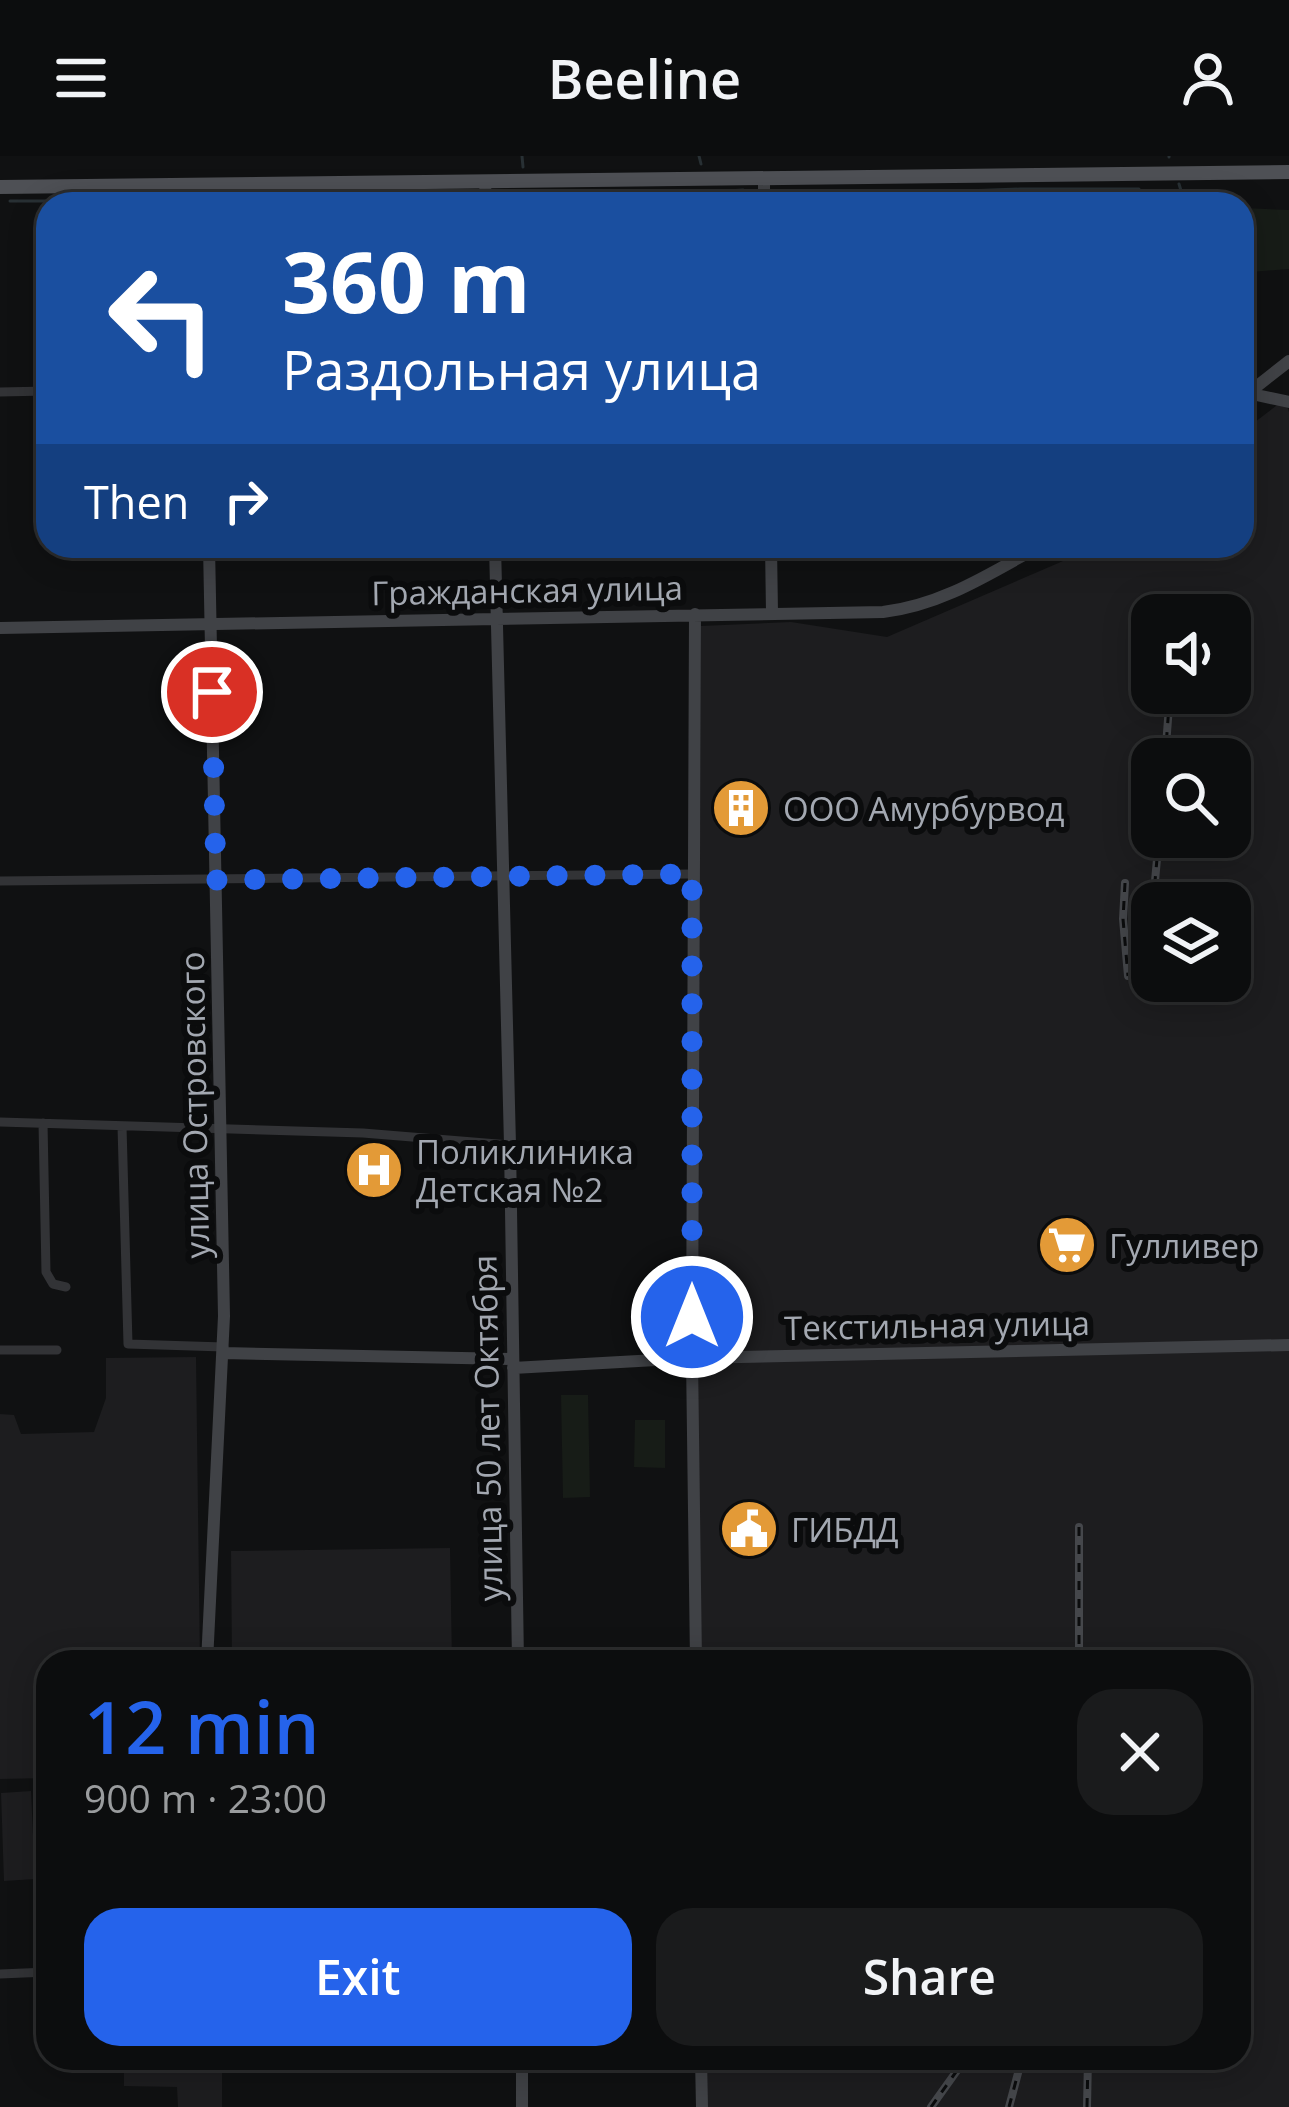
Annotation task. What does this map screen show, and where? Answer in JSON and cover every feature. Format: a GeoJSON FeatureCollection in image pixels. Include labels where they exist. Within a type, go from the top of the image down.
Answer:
{"type":"FeatureCollection","features":[{"type":"Feature","properties":{"kind":"main road"},"geometry":{"type":"LineString","coordinates":[[0,187],[1289,172]]}},
{"type":"Feature","properties":{"kind":"street"},"geometry":{"type":"LineString","coordinates":[[764,178],[764,192]]}},
{"type":"Feature","properties":{"kind":"street"},"geometry":{"type":"LineString","coordinates":[[485,182],[485,192]]}},
{"type":"Feature","properties":{"kind":"street"},"geometry":{"type":"LineString","coordinates":[[206,185],[206,192]]}},
{"type":"Feature","properties":{"kind":"street"},"geometry":{"type":"LineString","coordinates":[[1254,389],[1289,361]]}},
{"type":"Feature","properties":{"kind":"street"},"geometry":{"type":"LineString","coordinates":[[0,392],[36,391]]}},
{"type":"Feature","properties":{"kind":"street"},"geometry":{"type":"LineString","coordinates":[[1254,395],[1289,402]]}},
{"type":"Feature","properties":{"kind":"street","name":"улица Островского"},"geometry":{"type":"LineString","coordinates":[[208,1650],[224,1350],[209,558]]}},
{"type":"Feature","properties":{"kind":"street","name":"улица 50 лет Октября"},"geometry":{"type":"LineString","coordinates":[[495,558],[518,1650]]}},
{"type":"Feature","properties":{"kind":"street"},"geometry":{"type":"LineString","coordinates":[[771,558],[772,614]]}},
{"type":"Feature","properties":{"kind":"street","name":"Гражданская улица"},"geometry":{"type":"LineString","coordinates":[[0,628],[906,609],[956,593],[1019,558]]}},
{"type":"Feature","properties":{"kind":"street"},"geometry":{"type":"LineString","coordinates":[[695,614],[692,1358],[696,1650]]}},
{"type":"Feature","properties":{"kind":"street"},"geometry":{"type":"LineString","coordinates":[[0,881],[692,874]]}},
{"type":"Feature","properties":{"kind":"street"},"geometry":{"type":"LineString","coordinates":[[0,1122],[363,1133],[511,1145]]}},
{"type":"Feature","properties":{"kind":"street"},"geometry":{"type":"LineString","coordinates":[[43,1123],[46,1272],[53,1284],[66,1287]]}},
{"type":"Feature","properties":{"kind":"street","name":"Текстильная улица"},"geometry":{"type":"LineString","coordinates":[[122,1126],[128,1344],[513,1364],[1289,1346]]}},
{"type":"Feature","properties":{"kind":"street"},"geometry":{"type":"LineString","coordinates":[[0,1350],[57,1350]]}},
{"type":"Feature","properties":{"kind":"street"},"geometry":{"type":"LineString","coordinates":[[0,1974],[36,1972]]}},
{"type":"Feature","properties":{"kind":"street"},"geometry":{"type":"LineString","coordinates":[[522,2070],[522,2107]]}},
{"type":"Feature","properties":{"kind":"street"},"geometry":{"type":"LineString","coordinates":[[701,2070],[702,2107]]}},
{"type":"Feature","properties":{"kind":"shaded area"},"geometry":{"type":"Polygon","coordinates":[[[1254,209],[1289,210],[1289,269],[1254,272],[1254,209]]]}},
{"type":"Feature","properties":{"kind":"shaded area"},"geometry":{"type":"Polygon","coordinates":[[[1285,399],[1289,412],[1289,2107],[701,2107],[700,2070],[1251,2070],[1251,1650],[696,1650],[701,626],[791,622],[887,637],[1070,558],[1254,558],[1254,423],[1285,399]]]}},
{"type":"Feature","properties":{"kind":"shaded area"},"geometry":{"type":"Polygon","coordinates":[[[196,1357],[200,1650],[36,1650],[36,1778],[0,1779],[0,1414],[14,1415],[21,1434],[94,1432],[106,1398],[106,1358],[196,1357]]]}},
{"type":"Feature","properties":{"kind":"shaded area"},"geometry":{"type":"Polygon","coordinates":[[[561,1395],[588,1395],[590,1497],[563,1498],[561,1395]]]}},
{"type":"Feature","properties":{"kind":"shaded area"},"geometry":{"type":"Polygon","coordinates":[[[635,1420],[665,1420],[665,1468],[634,1467],[635,1420]]]}},
{"type":"Feature","properties":{"kind":"shaded area"},"geometry":{"type":"Polygon","coordinates":[[[450,1548],[452,1650],[232,1650],[231,1551],[450,1548]]]}},
{"type":"Feature","properties":{"kind":"shaded area"},"geometry":{"type":"Polygon","coordinates":[[[31,1791],[35,1879],[4,1881],[1,1793],[31,1791]]]}},
{"type":"Feature","properties":{"kind":"shaded area"},"geometry":{"type":"Polygon","coordinates":[[[124,2070],[222,2070],[222,2107],[178,2107],[177,2087],[124,2086],[124,2070]]]}},
{"type":"Feature","properties":{"kind":"waterway"},"geometry":{"type":"LineString","coordinates":[[522,156],[523,167]]}},
{"type":"Feature","properties":{"kind":"waterway"},"geometry":{"type":"LineString","coordinates":[[699,156],[701,164]]}},
{"type":"Feature","properties":{"kind":"waterway"},"geometry":{"type":"LineString","coordinates":[[1179,184],[1181,192]]}},
{"type":"Feature","properties":{"kind":"waterway"},"geometry":{"type":"LineString","coordinates":[[939,192],[1139,189]]}},
{"type":"Feature","properties":{"kind":"waterway"},"geometry":{"type":"LineString","coordinates":[[712,192],[743,190]]}},
{"type":"Feature","properties":{"kind":"waterway"},"geometry":{"type":"LineString","coordinates":[[10,201],[36,201]]}},
{"type":"Feature","properties":{"kind":"railway"},"geometry":{"type":"LineString","coordinates":[[1167,738],[1168,714]]}},
{"type":"Feature","properties":{"kind":"railway"},"geometry":{"type":"LineString","coordinates":[[1155,882],[1157,858]]}},
{"type":"Feature","properties":{"kind":"railway"},"geometry":{"type":"LineString","coordinates":[[1125,883],[1128,976]]}},
{"type":"Feature","properties":{"kind":"railway"},"geometry":{"type":"LineString","coordinates":[[1079,1527],[1079,1650]]}},
{"type":"Feature","properties":{"kind":"railway"},"geometry":{"type":"LineString","coordinates":[[931,2107],[957,2070]]}},
{"type":"Feature","properties":{"kind":"railway"},"geometry":{"type":"LineString","coordinates":[[1009,2107],[1019,2070]]}},
{"type":"Feature","properties":{"kind":"railway"},"geometry":{"type":"LineString","coordinates":[[1087,2107],[1088,2070]]}},
{"type":"Feature","properties":{"kind":"place","name":"ООО Амурбурвод"},"geometry":{"type":"Point","coordinates":[741,808]}},
{"type":"Feature","properties":{"kind":"place","name":"Поликлиника Детская №2"},"geometry":{"type":"Point","coordinates":[374,1170]}},
{"type":"Feature","properties":{"kind":"place","name":"Гулливер"},"geometry":{"type":"Point","coordinates":[1067,1245]}},
{"type":"Feature","properties":{"kind":"place","name":"ГИБДД"},"geometry":{"type":"Point","coordinates":[749,1529]}},
{"type":"Feature","properties":{"kind":"route"},"geometry":{"type":"LineString","coordinates":[[212,692],[216,880],[692,874],[692,1317]]}}]}
